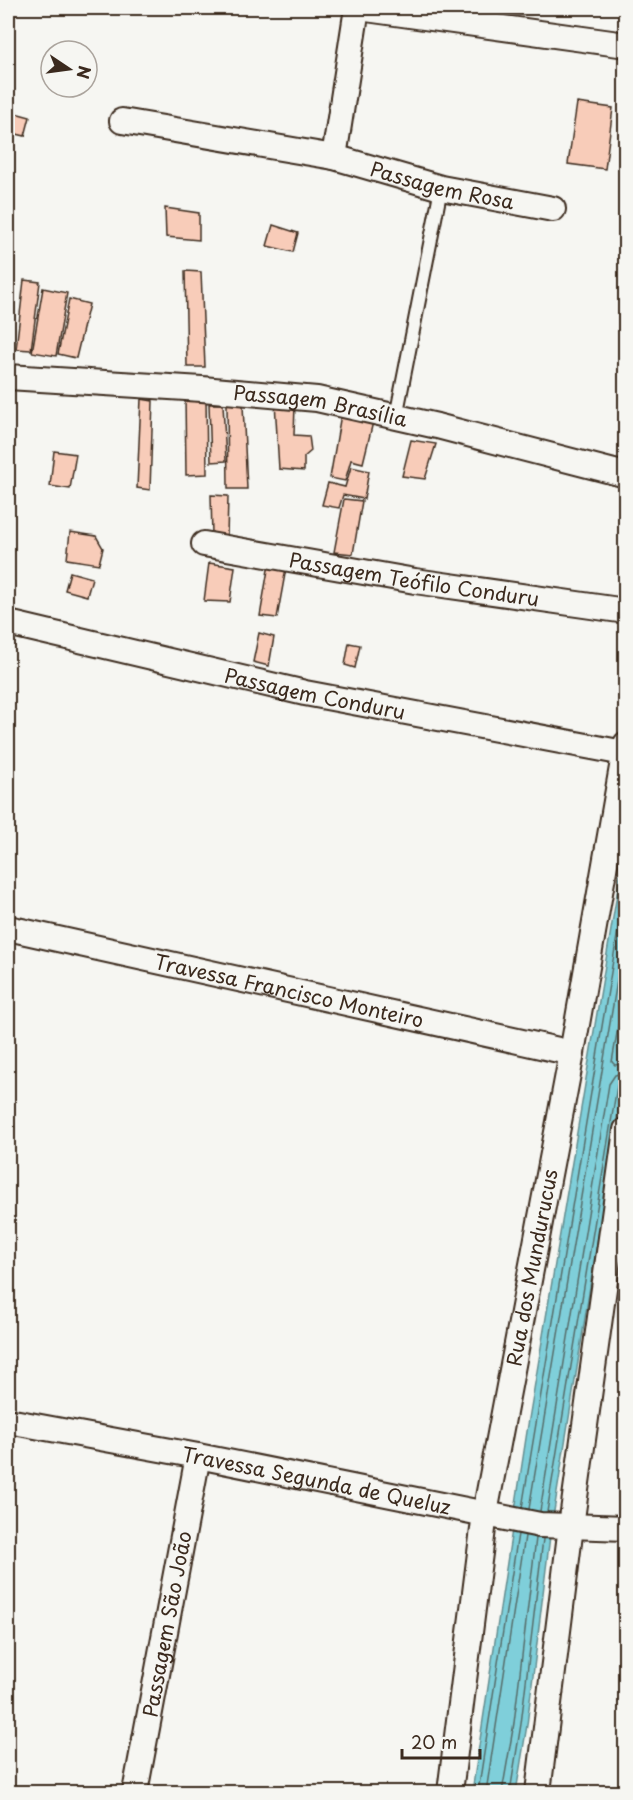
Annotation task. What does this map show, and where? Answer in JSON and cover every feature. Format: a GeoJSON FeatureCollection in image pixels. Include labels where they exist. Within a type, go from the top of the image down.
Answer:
{"type":"FeatureCollection","features":[{"type":"Feature","properties":{"kind":"street"},"geometry":{"type":"LineString","coordinates":[[334,158],[358,8],[626,45]]}},
{"type":"Feature","properties":{"kind":"street","name":"Passagem Rosa"},"geometry":{"type":"LineString","coordinates":[[122,120],[334,158],[441,188],[553,209]]}},
{"type":"Feature","properties":{"kind":"street","name":"Passagem Brasília"},"geometry":{"type":"LineString","coordinates":[[8,377],[202,388],[317,399],[626,476]]}},
{"type":"Feature","properties":{"kind":"street","name":"Passagem Teófilo Conduru"},"geometry":{"type":"LineString","coordinates":[[204,544],[415,581],[626,611]]}},
{"type":"Feature","properties":{"kind":"street","name":"Passagem Conduru"},"geometry":{"type":"LineString","coordinates":[[8,623],[305,693],[625,748]]}},
{"type":"Feature","properties":{"kind":"street","name":"Rua dos Mundurucus"},"geometry":{"type":"LineString","coordinates":[[450,1792],[494,1515],[625,748]]}},
{"type":"Feature","properties":{"kind":"street","name":"Travessa Francisco Monteiro"},"geometry":{"type":"LineString","coordinates":[[8,928],[572,1053]]}},
{"type":"Feature","properties":{"kind":"street"},"geometry":{"type":"LineString","coordinates":[[538,1792],[571,1526],[626,1130]]}},
{"type":"Feature","properties":{"kind":"street","name":"Travessa Segunda de Queluz"},"geometry":{"type":"LineString","coordinates":[[8,1421],[198,1456],[540,1525],[626,1528]]}},
{"type":"Feature","properties":{"kind":"street","name":"Passagem São João"},"geometry":{"type":"LineString","coordinates":[[135,1792],[198,1456]]}},
{"type":"Feature","properties":{"kind":"lane"},"geometry":{"type":"LineString","coordinates":[[396,417],[441,188]]}},
{"type":"Feature","properties":{"kind":"water"},"geometry":{"type":"Polygon","coordinates":[[[625,846],[625,1069],[550,1536],[527,1725],[516,1792],[472,1792],[528,1425],[625,846]]]}},
{"type":"Feature","properties":{"kind":"building"},"geometry":{"type":"Polygon","coordinates":[[[577,103],[613,108],[605,169],[568,164],[577,103]]]}},
{"type":"Feature","properties":{"kind":"building"},"geometry":{"type":"Polygon","coordinates":[[[8,111],[30,117],[25,136],[8,132],[8,111]]]}},
{"type":"Feature","properties":{"kind":"building"},"geometry":{"type":"Polygon","coordinates":[[[165,208],[199,213],[199,240],[166,237],[165,208]]]}},
{"type":"Feature","properties":{"kind":"building"},"geometry":{"type":"Polygon","coordinates":[[[273,225],[298,233],[293,252],[267,246],[273,225]]]}},
{"type":"Feature","properties":{"kind":"building"},"geometry":{"type":"Polygon","coordinates":[[[185,271],[201,272],[205,367],[187,367],[185,271]]]}},
{"type":"Feature","properties":{"kind":"building"},"geometry":{"type":"Polygon","coordinates":[[[24,280],[40,282],[31,350],[16,349],[24,280]]]}},
{"type":"Feature","properties":{"kind":"building"},"geometry":{"type":"Polygon","coordinates":[[[43,288],[67,293],[56,356],[32,352],[43,288]]]}},
{"type":"Feature","properties":{"kind":"building"},"geometry":{"type":"Polygon","coordinates":[[[69,299],[89,304],[76,358],[58,354],[69,299]]]}},
{"type":"Feature","properties":{"kind":"building"},"geometry":{"type":"Polygon","coordinates":[[[185,396],[206,397],[207,474],[186,475],[185,396]]]}},
{"type":"Feature","properties":{"kind":"building"},"geometry":{"type":"Polygon","coordinates":[[[141,399],[153,401],[150,490],[137,488],[141,399]]]}},
{"type":"Feature","properties":{"kind":"building"},"geometry":{"type":"Polygon","coordinates":[[[275,402],[295,405],[294,435],[309,436],[311,451],[304,457],[304,471],[279,469],[275,402]]]}},
{"type":"Feature","properties":{"kind":"building"},"geometry":{"type":"Polygon","coordinates":[[[209,404],[223,404],[226,461],[211,462],[209,404]]]}},
{"type":"Feature","properties":{"kind":"building"},"geometry":{"type":"Polygon","coordinates":[[[227,404],[243,405],[247,489],[228,489],[227,404]]]}},
{"type":"Feature","properties":{"kind":"building"},"geometry":{"type":"Polygon","coordinates":[[[341,414],[374,418],[363,463],[351,460],[345,481],[330,478],[341,414]]]}},
{"type":"Feature","properties":{"kind":"building"},"geometry":{"type":"Polygon","coordinates":[[[411,440],[436,444],[425,479],[402,476],[411,440]]]}},
{"type":"Feature","properties":{"kind":"building"},"geometry":{"type":"Polygon","coordinates":[[[54,451],[76,454],[70,489],[50,486],[54,451]]]}},
{"type":"Feature","properties":{"kind":"building"},"geometry":{"type":"Polygon","coordinates":[[[351,467],[369,471],[364,499],[343,495],[339,508],[322,505],[328,483],[345,487],[351,467]]]}},
{"type":"Feature","properties":{"kind":"building"},"geometry":{"type":"Polygon","coordinates":[[[211,495],[228,496],[227,538],[212,535],[211,495]]]}},
{"type":"Feature","properties":{"kind":"building"},"geometry":{"type":"Polygon","coordinates":[[[344,499],[362,501],[353,554],[334,552],[344,499]]]}},
{"type":"Feature","properties":{"kind":"building"},"geometry":{"type":"Polygon","coordinates":[[[70,532],[96,536],[103,548],[99,564],[67,559],[70,532]]]}},
{"type":"Feature","properties":{"kind":"building"},"geometry":{"type":"Polygon","coordinates":[[[270,558],[287,563],[277,618],[260,616],[270,558]]]}},
{"type":"Feature","properties":{"kind":"building"},"geometry":{"type":"Polygon","coordinates":[[[209,563],[235,567],[230,602],[204,601],[209,563]]]}},
{"type":"Feature","properties":{"kind":"building"},"geometry":{"type":"Polygon","coordinates":[[[70,572],[92,578],[87,596],[65,590],[70,572]]]}},
{"type":"Feature","properties":{"kind":"building"},"geometry":{"type":"Polygon","coordinates":[[[259,633],[274,637],[269,666],[253,662],[259,633]]]}},
{"type":"Feature","properties":{"kind":"building"},"geometry":{"type":"Polygon","coordinates":[[[349,643],[360,645],[355,668],[345,665],[349,643]]]}}]}
